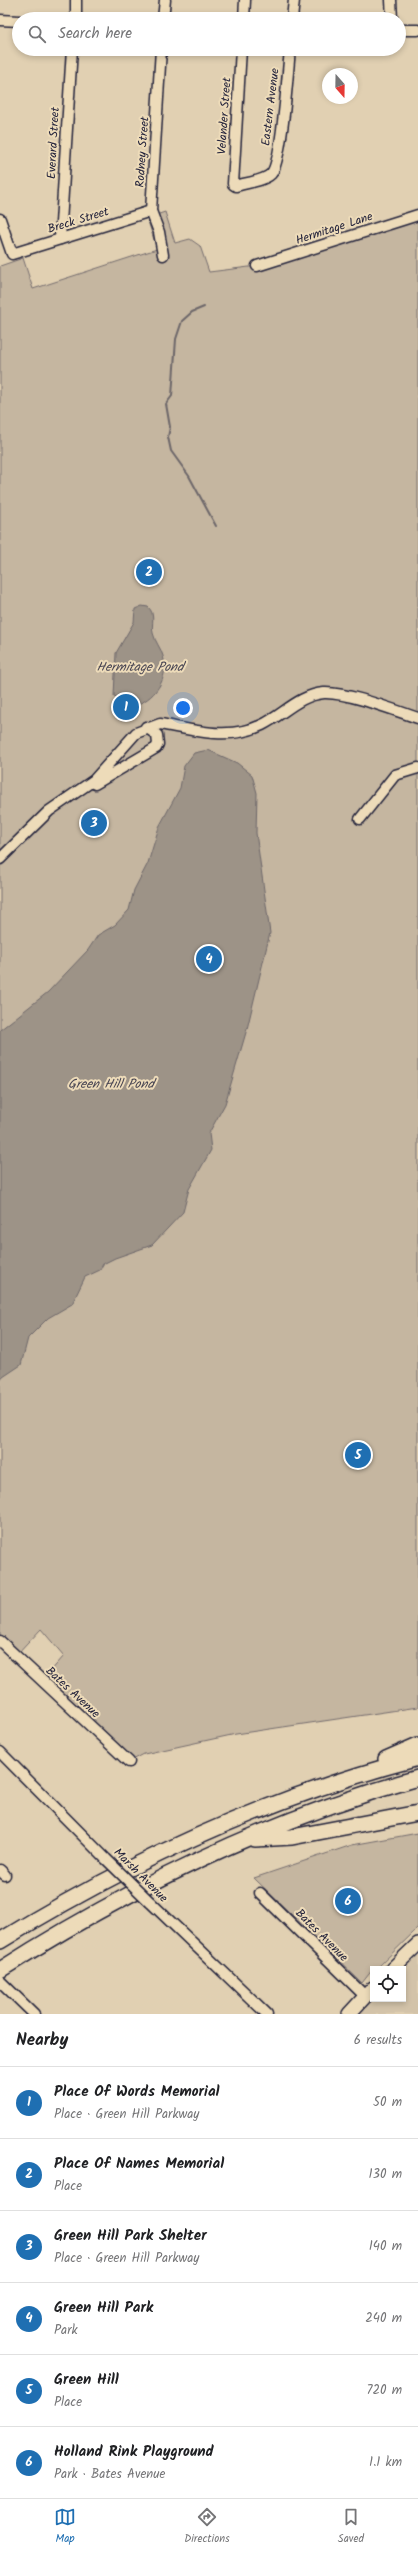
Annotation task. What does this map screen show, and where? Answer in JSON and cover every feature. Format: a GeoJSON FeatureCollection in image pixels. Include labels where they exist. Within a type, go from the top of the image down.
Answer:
{"type":"FeatureCollection","features":[{"type":"Feature","properties":{"kind":"highway"},"geometry":{"type":"LineString","coordinates":[[0,1941],[78,1896],[168,1849],[254,1811],[418,1746]]}},
{"type":"Feature","properties":{"kind":"highway"},"geometry":{"type":"LineString","coordinates":[[296,1795],[418,1758]]}},
{"type":"Feature","properties":{"kind":"highway"},"geometry":{"type":"LineString","coordinates":[[3,1968],[77,1923],[143,1887],[244,1840],[344,1800],[418,1778]]}},
{"type":"Feature","properties":{"kind":"highway"},"geometry":{"type":"LineString","coordinates":[[244,1840],[292,1837],[418,1813]]}},
{"type":"Feature","properties":{"kind":"main road"},"geometry":{"type":"LineString","coordinates":[[395,1966],[418,1944]]}},
{"type":"Feature","properties":{"kind":"main road"},"geometry":{"type":"LineString","coordinates":[[349,2014],[369,1992]]}},
{"type":"Feature","properties":{"kind":"street"},"geometry":{"type":"LineString","coordinates":[[76,0],[76,12]]}},
{"type":"Feature","properties":{"kind":"street"},"geometry":{"type":"LineString","coordinates":[[164,12],[165,0]]}},
{"type":"Feature","properties":{"kind":"street"},"geometry":{"type":"LineString","coordinates":[[244,12],[245,0]]}},
{"type":"Feature","properties":{"kind":"street"},"geometry":{"type":"LineString","coordinates":[[293,12],[294,0]]}},
{"type":"Feature","properties":{"kind":"street"},"geometry":{"type":"LineString","coordinates":[[391,0],[392,12]]}},
{"type":"Feature","properties":{"kind":"street"},"geometry":{"type":"LineString","coordinates":[[0,20],[12,21]]}},
{"type":"Feature","properties":{"kind":"street"},"geometry":{"type":"LineString","coordinates":[[406,30],[418,30]]}},
{"type":"Feature","properties":{"kind":"street","name":"Everard Street"},"geometry":{"type":"LineString","coordinates":[[60,239],[72,56]]}},
{"type":"Feature","properties":{"kind":"street","name":"Rodney Street"},"geometry":{"type":"LineString","coordinates":[[162,56],[151,211],[159,232],[163,256]]}},
{"type":"Feature","properties":{"kind":"street","name":"Velander Street"},"geometry":{"type":"LineString","coordinates":[[241,56],[233,184],[236,186],[270,175],[275,168]]}},
{"type":"Feature","properties":{"kind":"street","name":"Eastern Avenue"},"geometry":{"type":"LineString","coordinates":[[275,168],[281,133],[289,56]]}},
{"type":"Feature","properties":{"kind":"street","name":"Breck Street"},"geometry":{"type":"LineString","coordinates":[[0,219],[12,254],[151,211]]}},
{"type":"Feature","properties":{"kind":"street","name":"Hermitage Lane"},"geometry":{"type":"LineString","coordinates":[[257,266],[418,215]]}},
{"type":"Feature","properties":{"kind":"street"},"geometry":{"type":"LineString","coordinates":[[79,792],[100,775],[126,742],[146,727],[160,724],[211,733],[236,732],[264,724],[304,698],[326,693],[340,694],[418,718]]}},
{"type":"Feature","properties":{"kind":"street"},"geometry":{"type":"LineString","coordinates":[[0,859],[50,811],[79,792],[127,766],[156,748],[158,744],[157,735],[146,727]]}},
{"type":"Feature","properties":{"kind":"street"},"geometry":{"type":"LineString","coordinates":[[360,819],[395,775],[418,768]]}},
{"type":"Feature","properties":{"kind":"street","name":"Bates Avenue"},"geometry":{"type":"LineString","coordinates":[[0,1641],[129,1762]]}},
{"type":"Feature","properties":{"kind":"street","name":"Marsh Avenue"},"geometry":{"type":"LineString","coordinates":[[0,1752],[106,1859],[267,2014]]}},
{"type":"Feature","properties":{"kind":"street","name":"Bates Avenue"},"geometry":{"type":"LineString","coordinates":[[260,1893],[369,1992]]}},
{"type":"Feature","properties":{"kind":"street"},"geometry":{"type":"LineString","coordinates":[[0,1981],[34,2014]]}},
{"type":"Feature","properties":{"kind":"shaded area"},"geometry":{"type":"Polygon","coordinates":[[[165,212],[175,243],[190,239],[200,246],[209,272],[257,266],[418,215],[418,1707],[236,1734],[144,1754],[129,1762],[42,1681],[64,1656],[41,1629],[16,1656],[0,1641],[0,266],[23,258],[33,289],[157,249],[147,218],[165,212]]]}},
{"type":"Feature","properties":{"kind":"shaded area"},"geometry":{"type":"Polygon","coordinates":[[[418,1833],[418,1928],[379,1966],[370,1966],[370,1973],[362,1983],[254,1878],[352,1845],[418,1833]]]}},
{"type":"Feature","properties":{"kind":"shaded area"},"geometry":{"type":"Polygon","coordinates":[[[418,1955],[418,2014],[359,2014],[370,2002],[406,2002],[406,1966],[418,1955]]]}},
{"type":"Feature","properties":{"kind":"water","name":"Hermitage Pond"},"geometry":{"type":"Polygon","coordinates":[[[142,606],[148,607],[152,613],[153,633],[161,650],[165,665],[162,680],[154,694],[141,703],[133,706],[114,696],[116,653],[134,622],[135,609],[142,606]]]}},
{"type":"Feature","properties":{"kind":"water","name":"Green Hill Pond"},"geometry":{"type":"Polygon","coordinates":[[[208,750],[237,763],[252,775],[257,793],[256,833],[270,933],[247,1029],[225,1104],[209,1133],[211,1150],[189,1189],[183,1212],[152,1245],[115,1258],[103,1264],[100,1270],[85,1277],[72,1304],[48,1318],[28,1338],[21,1365],[3,1377],[0,1381],[0,1030],[48,992],[88,950],[98,935],[115,925],[129,910],[134,890],[148,863],[159,827],[180,788],[184,766],[194,753],[208,750]]]}},
{"type":"Feature","properties":{"kind":"waterway"},"geometry":{"type":"LineString","coordinates":[[204,307],[192,312],[182,321],[176,339],[172,396],[166,404],[170,427],[168,437],[171,451],[189,476],[216,526]]}},
{"type":"Feature","properties":{"kind":"place","name":"Place Of Names Memorial"},"geometry":{"type":"Point","coordinates":[149,572]}},
{"type":"Feature","properties":{"kind":"place","name":"Place Of Words Memorial"},"geometry":{"type":"Point","coordinates":[126,707]}},
{"type":"Feature","properties":{"kind":"place","name":"Green Hill Park Shelter"},"geometry":{"type":"Point","coordinates":[94,823]}},
{"type":"Feature","properties":{"kind":"place","name":"Green Hill Park"},"geometry":{"type":"Point","coordinates":[209,959]}},
{"type":"Feature","properties":{"kind":"place","name":"Green Hill"},"geometry":{"type":"Point","coordinates":[358,1455]}},
{"type":"Feature","properties":{"kind":"place","name":"Holland Rink Playground"},"geometry":{"type":"Point","coordinates":[348,1901]}}]}
